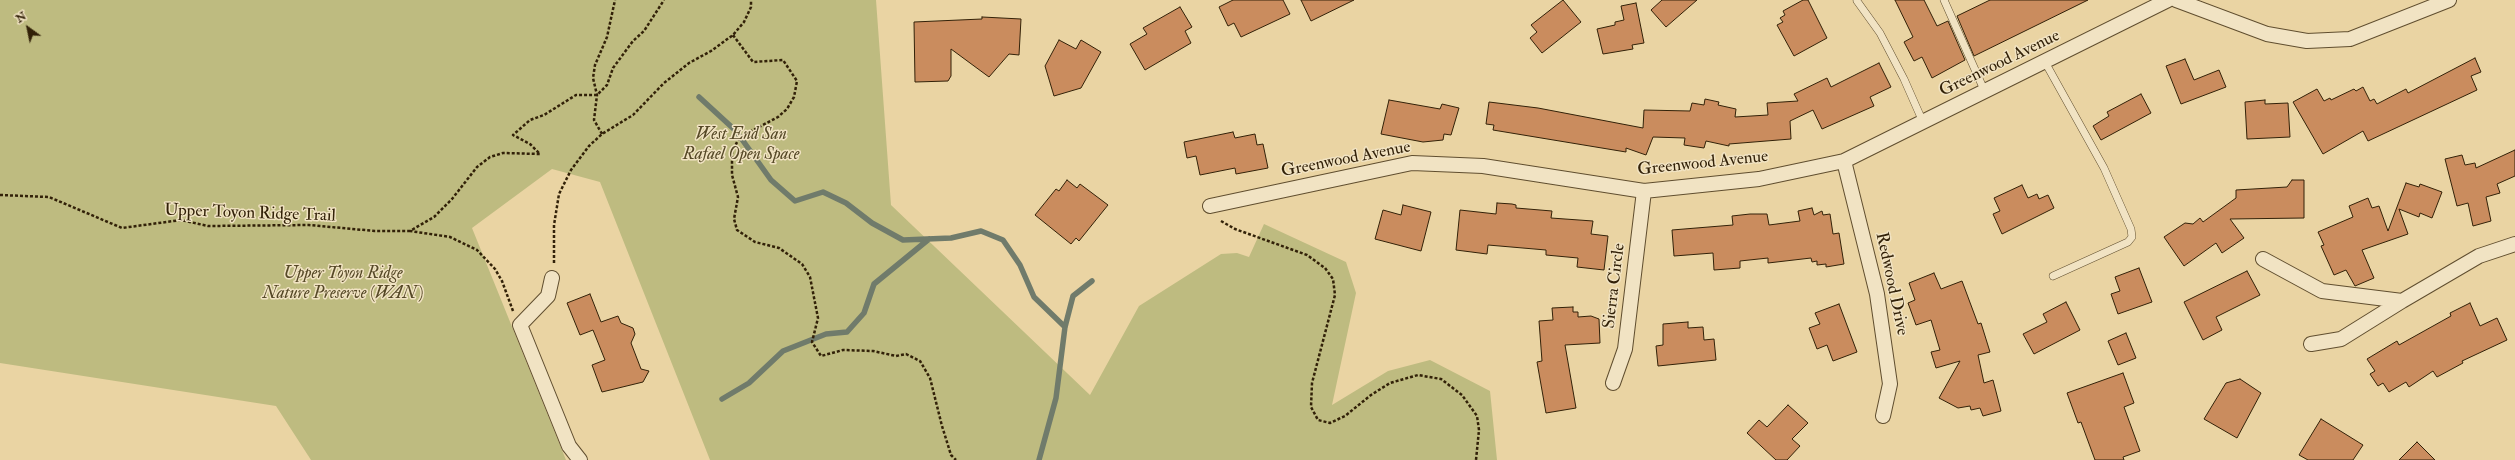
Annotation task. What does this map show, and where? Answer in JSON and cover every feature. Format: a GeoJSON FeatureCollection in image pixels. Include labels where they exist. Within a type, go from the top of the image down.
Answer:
{"type":"FeatureCollection","features":[{"type":"Feature","properties":{"kind":"street","name":"Greenwood Avenue"},"geometry":{"type":"LineString","coordinates":[[1210,206],[1412,162],[1483,166],[1644,191],[1759,179],[1844,161],[2168,0]]}},
{"type":"Feature","properties":{"kind":"street"},"geometry":{"type":"LineString","coordinates":[[2176,0],[2267,34],[2307,41],[2350,40],[2449,0]]}},
{"type":"Feature","properties":{"kind":"street","name":"Redwood Drive"},"geometry":{"type":"LineString","coordinates":[[1844,161],[1877,294],[1890,384],[1883,416]]}},
{"type":"Feature","properties":{"kind":"street","name":"Sierra Circle"},"geometry":{"type":"LineString","coordinates":[[1613,383],[1625,349],[1644,191]]}},
{"type":"Feature","properties":{"kind":"street"},"geometry":{"type":"LineString","coordinates":[[2311,344],[2341,339],[2479,256],[2515,244]]}},
{"type":"Feature","properties":{"kind":"street"},"geometry":{"type":"LineString","coordinates":[[2263,259],[2322,291],[2402,301]]}},
{"type":"Feature","properties":{"kind":"street"},"geometry":{"type":"LineString","coordinates":[[552,278],[548,296],[520,326],[569,446],[580,460]]}},
{"type":"Feature","properties":{"kind":"lane"},"geometry":{"type":"LineString","coordinates":[[1944,0],[1985,92]]}},
{"type":"Feature","properties":{"kind":"lane"},"geometry":{"type":"LineString","coordinates":[[1858,1],[1880,33],[1923,122]]}},
{"type":"Feature","properties":{"kind":"lane"},"geometry":{"type":"LineString","coordinates":[[2045,62],[2104,168],[2131,229],[2132,237],[2128,242],[2053,276]]}},
{"type":"Feature","properties":{"kind":"path"},"geometry":{"type":"LineString","coordinates":[[602,134],[594,120],[596,95],[593,78],[595,64],[607,37],[615,0]]}},
{"type":"Feature","properties":{"kind":"path"},"geometry":{"type":"LineString","coordinates":[[410,231],[434,217],[452,200],[477,167],[490,156],[502,153],[540,154],[530,144],[513,134],[522,126],[576,96],[596,95],[606,84],[613,68],[632,41],[644,31],[664,0]]}},
{"type":"Feature","properties":{"kind":"path"},"geometry":{"type":"LineString","coordinates":[[552,278],[554,225],[559,194],[571,170],[589,146],[602,134],[633,115],[664,83],[689,63],[711,51],[734,35],[744,22],[751,7],[751,0]]}},
{"type":"Feature","properties":{"kind":"path"},"geometry":{"type":"LineString","coordinates":[[734,35],[753,62],[761,63],[773,59],[782,60],[797,81],[794,97],[787,109],[778,117],[740,137],[732,151],[732,174],[738,197],[734,219],[737,230],[755,242],[780,248],[802,264],[810,277],[818,318],[812,342],[821,356],[843,350],[873,351],[896,356],[906,354],[920,361],[930,378],[951,455],[956,460]]}},
{"type":"Feature","properties":{"kind":"path","name":"Upper Toyon Ridge Trail"},"geometry":{"type":"LineString","coordinates":[[0,195],[50,198],[122,228],[181,220],[208,226],[309,225],[375,232],[410,231],[450,237],[477,250],[495,270],[502,281],[520,326]]}},
{"type":"Feature","properties":{"kind":"path"},"geometry":{"type":"LineString","coordinates":[[1210,206],[1217,218],[1235,229],[1307,255],[1325,268],[1333,279],[1335,295],[1312,383],[1311,407],[1318,420],[1330,424],[1390,383],[1418,376],[1441,379],[1462,395],[1477,416],[1479,430],[1476,460]]}},
{"type":"Feature","properties":{"kind":"green space","name":"West End San Rafael Open Space"},"geometry":{"type":"Polygon","coordinates":[[[0,0],[876,0],[891,205],[1090,395],[1139,306],[1221,254],[1237,253],[1249,257],[1264,224],[1346,262],[1356,293],[1332,405],[1388,371],[1430,360],[1490,391],[1497,460],[710,460],[600,182],[552,169],[472,228],[566,460],[311,460],[276,406],[0,363],[0,0]]]}},
{"type":"Feature","properties":{"kind":"building"},"geometry":{"type":"Polygon","coordinates":[[[1233,0],[1283,0],[1290,14],[1241,37],[1234,23],[1228,26],[1219,7],[1233,0]]]}},
{"type":"Feature","properties":{"kind":"building"},"geometry":{"type":"Polygon","coordinates":[[[1301,0],[1354,0],[1311,21],[1301,0]]]}},
{"type":"Feature","properties":{"kind":"building"},"geometry":{"type":"Polygon","coordinates":[[[1563,0],[1581,22],[1542,53],[1530,38],[1537,32],[1531,25],[1563,0]]]}},
{"type":"Feature","properties":{"kind":"building"},"geometry":{"type":"Polygon","coordinates":[[[1662,0],[1697,0],[1666,27],[1651,10],[1662,0]]]}},
{"type":"Feature","properties":{"kind":"building"},"geometry":{"type":"Polygon","coordinates":[[[1803,0],[1808,0],[1827,38],[1794,56],[1777,25],[1783,22],[1780,18],[1785,15],[1783,11],[1803,0]]]}},
{"type":"Feature","properties":{"kind":"building"},"geometry":{"type":"Polygon","coordinates":[[[1895,0],[1924,0],[1937,26],[1948,21],[1965,60],[1932,78],[1922,57],[1914,61],[1904,42],[1913,37],[1895,0]]]}},
{"type":"Feature","properties":{"kind":"building"},"geometry":{"type":"Polygon","coordinates":[[[1990,0],[2088,0],[1974,56],[1957,16],[1990,0]]]}},
{"type":"Feature","properties":{"kind":"building"},"geometry":{"type":"Polygon","coordinates":[[[1636,3],[1644,43],[1632,45],[1633,49],[1603,54],[1597,29],[1615,25],[1615,22],[1624,20],[1621,6],[1636,3]]]}},
{"type":"Feature","properties":{"kind":"building"},"geometry":{"type":"Polygon","coordinates":[[[1180,7],[1192,27],[1185,31],[1191,43],[1145,70],[1130,44],[1147,34],[1143,28],[1180,7]]]}},
{"type":"Feature","properties":{"kind":"building"},"geometry":{"type":"Polygon","coordinates":[[[982,17],[1021,19],[1019,55],[1009,54],[989,77],[951,49],[951,76],[948,81],[915,82],[914,22],[982,19],[982,17]]]}},
{"type":"Feature","properties":{"kind":"building"},"geometry":{"type":"Polygon","coordinates":[[[1059,40],[1076,49],[1081,40],[1101,52],[1081,88],[1054,96],[1045,66],[1059,40]]]}},
{"type":"Feature","properties":{"kind":"building"},"geometry":{"type":"Polygon","coordinates":[[[2475,58],[2481,72],[2471,76],[2477,90],[2368,141],[2363,131],[2323,154],[2293,102],[2317,89],[2324,101],[2330,98],[2331,100],[2354,89],[2356,91],[2363,87],[2370,101],[2374,99],[2377,104],[2406,89],[2408,93],[2475,58]]]}},
{"type":"Feature","properties":{"kind":"building"},"geometry":{"type":"Polygon","coordinates":[[[2185,59],[2194,80],[2219,70],[2226,87],[2181,104],[2166,66],[2185,59]]]}},
{"type":"Feature","properties":{"kind":"building"},"geometry":{"type":"Polygon","coordinates":[[[1879,63],[1891,87],[1870,97],[1874,106],[1822,129],[1813,110],[1790,121],[1791,139],[1729,144],[1729,146],[1706,141],[1704,148],[1684,145],[1685,138],[1653,137],[1646,155],[1626,148],[1626,152],[1493,130],[1494,125],[1486,124],[1489,102],[1538,108],[1643,128],[1644,110],[1690,111],[1692,103],[1704,105],[1705,99],[1719,102],[1718,105],[1736,109],[1735,117],[1768,115],[1767,103],[1798,101],[1794,94],[1827,78],[1831,87],[1879,63]]]}},
{"type":"Feature","properties":{"kind":"building"},"geometry":{"type":"Polygon","coordinates":[[[2141,94],[2151,113],[2101,140],[2093,126],[2109,116],[2107,112],[2141,94]]]}},
{"type":"Feature","properties":{"kind":"building"},"geometry":{"type":"Polygon","coordinates":[[[1389,100],[1440,109],[1442,104],[1459,108],[1451,135],[1444,134],[1443,140],[1423,142],[1381,134],[1389,100]]]}},
{"type":"Feature","properties":{"kind":"building"},"geometry":{"type":"Polygon","coordinates":[[[2265,100],[2265,104],[2288,103],[2290,137],[2247,139],[2245,102],[2265,100]]]}},
{"type":"Feature","properties":{"kind":"building"},"geometry":{"type":"Polygon","coordinates":[[[1233,132],[1235,138],[1255,134],[1257,145],[1263,144],[1268,168],[1236,174],[1235,168],[1200,175],[1196,156],[1187,158],[1184,142],[1233,132]]]}},
{"type":"Feature","properties":{"kind":"building"},"geometry":{"type":"Polygon","coordinates":[[[2515,150],[2515,176],[2497,184],[2500,193],[2486,197],[2491,221],[2473,226],[2468,203],[2457,206],[2445,159],[2462,155],[2465,165],[2475,163],[2476,168],[2515,150]]]}},
{"type":"Feature","properties":{"kind":"building"},"geometry":{"type":"Polygon","coordinates":[[[1067,180],[1077,188],[1080,184],[1108,205],[1079,241],[1076,238],[1071,244],[1035,215],[1056,189],[1059,191],[1067,180]]]}},
{"type":"Feature","properties":{"kind":"building"},"geometry":{"type":"Polygon","coordinates":[[[2292,180],[2304,180],[2304,218],[2230,219],[2244,238],[2222,253],[2216,243],[2184,266],[2164,237],[2185,223],[2193,224],[2200,218],[2203,222],[2236,198],[2236,190],[2287,187],[2292,180]]]}},
{"type":"Feature","properties":{"kind":"building"},"geometry":{"type":"Polygon","coordinates":[[[2406,183],[2419,187],[2420,184],[2442,192],[2432,218],[2420,213],[2419,217],[2399,209],[2408,234],[2362,250],[2374,278],[2355,286],[2346,270],[2334,275],[2321,246],[2324,245],[2318,232],[2353,217],[2349,206],[2368,198],[2372,208],[2379,206],[2388,231],[2406,183]]]}},
{"type":"Feature","properties":{"kind":"building"},"geometry":{"type":"Polygon","coordinates":[[[2022,185],[2028,198],[2037,194],[2039,199],[2048,195],[2054,208],[2002,234],[1993,214],[2000,211],[1994,198],[2022,185]]]}},
{"type":"Feature","properties":{"kind":"building"},"geometry":{"type":"Polygon","coordinates":[[[1497,203],[1516,205],[1516,208],[1552,211],[1551,218],[1593,221],[1591,234],[1608,236],[1604,270],[1577,267],[1578,258],[1546,255],[1546,250],[1488,245],[1487,254],[1456,250],[1460,210],[1496,214],[1497,203]]]}},
{"type":"Feature","properties":{"kind":"building"},"geometry":{"type":"Polygon","coordinates":[[[1403,205],[1431,212],[1421,251],[1375,239],[1383,210],[1401,215],[1403,205]]]}},
{"type":"Feature","properties":{"kind":"building"},"geometry":{"type":"Polygon","coordinates":[[[1812,208],[1814,215],[1822,211],[1823,215],[1830,214],[1833,234],[1839,233],[1844,264],[1826,267],[1826,264],[1817,265],[1817,261],[1812,262],[1811,258],[1768,263],[1768,258],[1740,261],[1740,268],[1714,270],[1713,253],[1674,256],[1672,230],[1733,225],[1732,216],[1750,214],[1767,214],[1769,225],[1800,221],[1798,211],[1812,208]]]}},
{"type":"Feature","properties":{"kind":"building"},"geometry":{"type":"Polygon","coordinates":[[[2139,268],[2152,302],[2118,314],[2111,294],[2120,291],[2115,277],[2139,268]]]}},
{"type":"Feature","properties":{"kind":"building"},"geometry":{"type":"Polygon","coordinates":[[[2247,271],[2260,295],[2216,317],[2222,330],[2203,340],[2184,302],[2247,271]]]}},
{"type":"Feature","properties":{"kind":"building"},"geometry":{"type":"Polygon","coordinates":[[[1934,273],[1941,289],[1962,281],[1978,324],[1981,323],[1990,352],[1978,355],[1984,383],[1993,380],[2001,411],[1983,416],[1980,408],[1971,410],[1970,406],[1958,408],[1939,398],[1960,361],[1936,368],[1931,352],[1940,350],[1931,320],[1916,325],[1908,303],[1915,300],[1909,283],[1934,273]]]}},
{"type":"Feature","properties":{"kind":"building"},"geometry":{"type":"Polygon","coordinates":[[[590,294],[601,322],[618,316],[621,323],[633,328],[635,334],[631,343],[641,369],[649,371],[643,382],[602,392],[592,365],[605,360],[593,330],[580,335],[567,303],[590,294]]]}},
{"type":"Feature","properties":{"kind":"building"},"geometry":{"type":"Polygon","coordinates":[[[2066,302],[2080,330],[2034,354],[2023,334],[2047,322],[2043,314],[2066,302]]]}},
{"type":"Feature","properties":{"kind":"building"},"geometry":{"type":"Polygon","coordinates":[[[2470,303],[2480,326],[2497,318],[2507,340],[2462,361],[2463,363],[2437,377],[2433,371],[2409,387],[2406,382],[2389,392],[2383,383],[2378,386],[2370,374],[2375,371],[2367,359],[2397,341],[2399,345],[2451,316],[2450,313],[2470,303]]]}},
{"type":"Feature","properties":{"kind":"building"},"geometry":{"type":"Polygon","coordinates":[[[1839,304],[1857,352],[1833,361],[1827,345],[1817,349],[1809,328],[1820,324],[1815,313],[1839,304]]]}},
{"type":"Feature","properties":{"kind":"building"},"geometry":{"type":"Polygon","coordinates":[[[1573,307],[1573,312],[1578,312],[1578,317],[1591,316],[1599,319],[1600,343],[1565,345],[1576,408],[1546,413],[1537,362],[1542,361],[1539,321],[1553,320],[1552,308],[1573,307]]]}},
{"type":"Feature","properties":{"kind":"building"},"geometry":{"type":"Polygon","coordinates":[[[1688,322],[1688,328],[1703,327],[1704,340],[1714,339],[1716,360],[1658,366],[1656,346],[1663,345],[1663,324],[1688,322]]]}},
{"type":"Feature","properties":{"kind":"building"},"geometry":{"type":"Polygon","coordinates":[[[2126,333],[2136,358],[2118,365],[2108,341],[2126,333]]]}},
{"type":"Feature","properties":{"kind":"building"},"geometry":{"type":"Polygon","coordinates":[[[2123,373],[2134,403],[2124,407],[2140,451],[2123,457],[2124,460],[2095,460],[2081,422],[2078,423],[2067,393],[2123,373]]]}},
{"type":"Feature","properties":{"kind":"building"},"geometry":{"type":"Polygon","coordinates":[[[2240,379],[2261,393],[2237,438],[2204,419],[2226,383],[2240,379]]]}},
{"type":"Feature","properties":{"kind":"building"},"geometry":{"type":"Polygon","coordinates":[[[1788,405],[1808,423],[1792,439],[1800,446],[1787,460],[1776,460],[1747,433],[1759,420],[1767,427],[1788,405]]]}},
{"type":"Feature","properties":{"kind":"building"},"geometry":{"type":"Polygon","coordinates":[[[2321,419],[2363,445],[2353,460],[2308,460],[2299,455],[2321,419]]]}},
{"type":"Feature","properties":{"kind":"building"},"geometry":{"type":"Polygon","coordinates":[[[2417,442],[2435,460],[2399,460],[2417,442]]]}},
{"type":"Feature","properties":{"kind":"waterway"},"geometry":{"type":"LineString","coordinates":[[699,97],[736,131],[771,180],[795,201],[823,192],[846,203],[872,223],[903,240],[951,238],[981,231],[1003,240],[1020,265],[1034,297],[1065,327]]}},
{"type":"Feature","properties":{"kind":"waterway"},"geometry":{"type":"LineString","coordinates":[[722,399],[749,383],[783,351],[826,334],[847,332],[864,313],[874,284],[929,239]]}},
{"type":"Feature","properties":{"kind":"waterway"},"geometry":{"type":"LineString","coordinates":[[1039,460],[1056,398],[1065,327],[1073,296],[1092,281]]}},
{"type":"Feature","properties":{"kind":"park label","name":"Upper Toyon Ridge Nature Preserve (WAN)"},"geometry":{"type":"Point","coordinates":[343,284]}}]}
